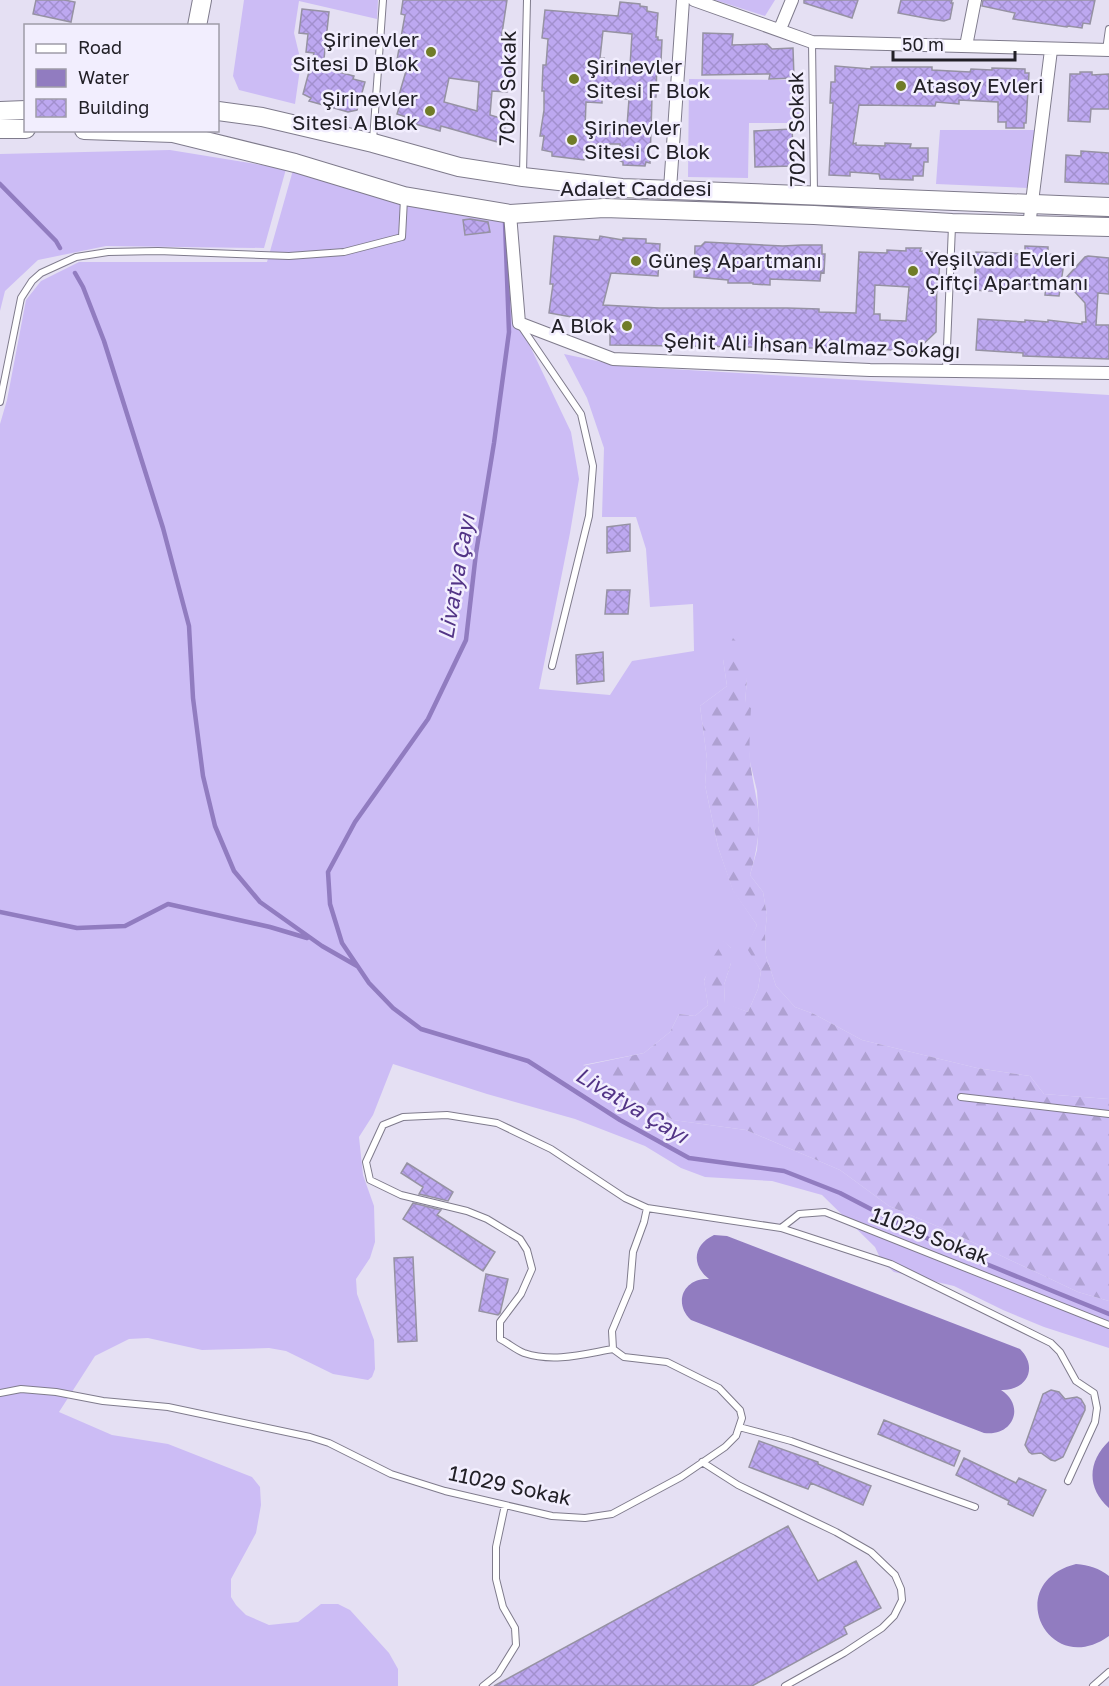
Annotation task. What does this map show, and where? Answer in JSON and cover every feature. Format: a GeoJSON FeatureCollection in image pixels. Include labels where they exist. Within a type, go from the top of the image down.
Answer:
{"type":"FeatureCollection","features":[{"type":"Feature","properties":{"kind":"street"},"geometry":{"type":"LineString","coordinates":[[197,24],[202,0]]}},
{"type":"Feature","properties":{"kind":"street"},"geometry":{"type":"LineString","coordinates":[[670,189],[682,0]]}},
{"type":"Feature","properties":{"kind":"street"},"geometry":{"type":"LineString","coordinates":[[694,0],[812,42],[1107,50]]}},
{"type":"Feature","properties":{"kind":"street"},"geometry":{"type":"LineString","coordinates":[[780,29],[792,0]]}},
{"type":"Feature","properties":{"kind":"street"},"geometry":{"type":"LineString","coordinates":[[966,46],[975,0]]}},
{"type":"Feature","properties":{"kind":"street"},"geometry":{"type":"LineString","coordinates":[[1029,226],[1051,50]]}},
{"type":"Feature","properties":{"kind":"street"},"geometry":{"type":"LineString","coordinates":[[0,111],[24,110]]}},
{"type":"Feature","properties":{"kind":"street","name":"Adalet Caddesi"},"geometry":{"type":"LineString","coordinates":[[219,111],[262,117],[373,143],[459,167],[622,188],[1109,207]]}},
{"type":"Feature","properties":{"kind":"street"},"geometry":{"type":"LineString","coordinates":[[0,129],[24,129]]}},
{"type":"Feature","properties":{"kind":"street","name":"Adalet Caddesi"},"geometry":{"type":"LineString","coordinates":[[174,132],[295,163],[404,196],[510,214],[604,208],[814,215],[1029,226],[1109,227]]}},
{"type":"Feature","properties":{"kind":"street"},"geometry":{"type":"LineString","coordinates":[[510,214],[519,323]]}},
{"type":"Feature","properties":{"kind":"street","name":"Şehit Ali İhsan Kalmaz Sokağı"},"geometry":{"type":"LineString","coordinates":[[519,323],[613,359],[870,370],[1109,373]]}},
{"type":"Feature","properties":{"kind":"lane"},"geometry":{"type":"LineString","coordinates":[[373,143],[383,0]]}},
{"type":"Feature","properties":{"kind":"lane","name":"7029 Sokak"},"geometry":{"type":"LineString","coordinates":[[523,177],[527,0]]}},
{"type":"Feature","properties":{"kind":"lane"},"geometry":{"type":"LineString","coordinates":[[1107,50],[1109,29]]}},
{"type":"Feature","properties":{"kind":"lane","name":"7022 Sokak"},"geometry":{"type":"LineString","coordinates":[[812,42],[814,215]]}},
{"type":"Feature","properties":{"kind":"lane"},"geometry":{"type":"LineString","coordinates":[[0,402],[21,298],[32,281],[41,273],[76,257],[108,252],[158,250],[289,256],[344,252],[402,237],[404,196]]}},
{"type":"Feature","properties":{"kind":"lane"},"geometry":{"type":"LineString","coordinates":[[946,371],[952,223]]}},
{"type":"Feature","properties":{"kind":"lane"},"geometry":{"type":"LineString","coordinates":[[519,323],[581,414],[593,466],[589,516],[552,666]]}},
{"type":"Feature","properties":{"kind":"lane"},"geometry":{"type":"LineString","coordinates":[[961,1097],[1109,1114]]}},
{"type":"Feature","properties":{"kind":"lane"},"geometry":{"type":"LineString","coordinates":[[975,1506],[791,1441],[739,1427],[742,1418],[740,1410],[719,1388],[667,1362],[624,1357],[613,1349],[572,1357],[549,1358],[524,1353],[500,1339],[500,1322],[521,1294],[532,1269],[527,1250],[520,1239],[487,1219],[467,1211],[401,1195],[370,1180],[366,1162],[383,1125],[403,1117],[447,1115],[497,1124],[551,1149],[625,1198],[647,1208],[781,1228],[891,1264],[1051,1343],[1060,1352],[1076,1381],[1094,1393],[1097,1408],[1095,1422],[1068,1482]]}},
{"type":"Feature","properties":{"kind":"lane"},"geometry":{"type":"LineString","coordinates":[[613,1349],[612,1331],[630,1288],[633,1252],[647,1208]]}},
{"type":"Feature","properties":{"kind":"lane","name":"11029 Sokak"},"geometry":{"type":"LineString","coordinates":[[781,1228],[799,1214],[825,1212],[1109,1325]]}},
{"type":"Feature","properties":{"kind":"lane","name":"11029 Sokak"},"geometry":{"type":"LineString","coordinates":[[0,1393],[21,1389],[56,1392],[103,1401],[168,1407],[310,1437],[330,1443],[391,1474],[445,1491],[552,1516],[585,1518],[612,1514],[681,1477],[725,1447],[736,1436],[739,1427]]}},
{"type":"Feature","properties":{"kind":"lane"},"geometry":{"type":"LineString","coordinates":[[702,1462],[738,1485],[836,1532],[871,1552],[895,1575],[901,1589],[902,1600],[894,1617],[882,1628],[844,1653],[785,1686]]}},
{"type":"Feature","properties":{"kind":"lane"},"geometry":{"type":"LineString","coordinates":[[483,1686],[498,1674],[516,1645],[515,1628],[503,1607],[496,1580],[496,1547],[505,1505]]}},
{"type":"Feature","properties":{"kind":"lane"},"geometry":{"type":"LineString","coordinates":[[1093,1686],[1109,1672]]}},
{"type":"Feature","properties":{"kind":"green space"},"geometry":{"type":"Polygon","coordinates":[[[244,0],[378,0],[377,19],[299,1],[294,33],[301,62],[295,104],[239,90],[233,76],[244,0]]]}},
{"type":"Feature","properties":{"kind":"green space"},"geometry":{"type":"Polygon","coordinates":[[[715,0],[775,0],[765,16],[715,0]]]}},
{"type":"Feature","properties":{"kind":"green space"},"geometry":{"type":"Polygon","coordinates":[[[689,79],[805,80],[804,123],[749,123],[748,178],[688,177],[689,79]]]}},
{"type":"Feature","properties":{"kind":"green space"},"geometry":{"type":"Polygon","coordinates":[[[940,130],[1039,130],[1029,188],[936,184],[940,130]]]}},
{"type":"Feature","properties":{"kind":"green space"},"geometry":{"type":"Polygon","coordinates":[[[170,150],[286,169],[264,248],[106,246],[38,260],[5,291],[0,311],[0,154],[170,150]]]}},
{"type":"Feature","properties":{"kind":"green space"},"geometry":{"type":"Polygon","coordinates":[[[295,163],[510,214],[519,323],[571,432],[579,479],[539,689],[610,695],[632,661],[694,651],[693,604],[650,607],[646,549],[636,517],[602,517],[604,448],[587,398],[564,354],[621,366],[1109,395],[1109,1099],[1044,1094],[1030,1076],[977,1068],[862,1040],[814,1014],[795,1007],[776,986],[766,956],[767,915],[763,892],[750,875],[757,850],[759,823],[757,791],[750,762],[745,703],[747,679],[723,659],[727,686],[700,706],[707,759],[705,785],[718,847],[733,890],[757,925],[747,947],[761,971],[758,989],[748,1012],[725,1004],[724,985],[731,963],[731,948],[724,941],[704,980],[708,1005],[695,1016],[679,1014],[670,1032],[644,1053],[583,1065],[673,1120],[746,1130],[840,1170],[889,1206],[951,1232],[1078,1292],[1109,1301],[1109,1348],[1044,1327],[954,1286],[894,1272],[882,1262],[875,1247],[822,1195],[772,1181],[705,1177],[681,1168],[645,1146],[575,1119],[393,1064],[373,1115],[359,1137],[363,1175],[374,1206],[375,1242],[370,1258],[356,1279],[357,1294],[374,1340],[375,1369],[372,1377],[368,1380],[333,1374],[286,1351],[269,1348],[202,1350],[148,1338],[129,1339],[95,1356],[59,1412],[112,1435],[168,1444],[252,1477],[260,1487],[261,1505],[256,1533],[231,1579],[231,1597],[236,1605],[246,1615],[269,1625],[298,1622],[321,1604],[338,1604],[350,1610],[389,1653],[398,1669],[398,1686],[0,1686],[0,424],[7,400],[26,300],[41,281],[79,262],[267,262],[295,163]]]}},
{"type":"Feature","properties":{"kind":"green space"},"geometry":{"type":"Polygon","coordinates":[[[733,638],[743,649],[747,679],[745,703],[751,708],[750,760],[759,825],[750,875],[763,892],[767,915],[766,956],[776,986],[795,1007],[814,1014],[862,1040],[977,1068],[1030,1076],[1044,1094],[1109,1099],[1109,1301],[1078,1292],[951,1232],[889,1206],[840,1170],[746,1130],[673,1120],[582,1066],[644,1053],[670,1032],[679,1014],[695,1016],[708,1005],[704,981],[712,959],[724,940],[731,948],[731,963],[724,985],[725,1003],[748,1012],[758,989],[761,971],[746,947],[757,925],[733,891],[718,847],[705,785],[707,759],[700,706],[727,686],[723,659],[733,638]]]}},
{"type":"Feature","properties":{"kind":"water"},"geometry":{"type":"Polygon","coordinates":[[[714,1235],[727,1236],[1020,1349],[1029,1364],[1027,1377],[1017,1387],[1001,1390],[1013,1404],[1013,1419],[1002,1430],[984,1433],[691,1320],[682,1306],[682,1299],[684,1292],[693,1282],[709,1279],[699,1268],[697,1255],[702,1244],[714,1235]]]}},
{"type":"Feature","properties":{"kind":"water"},"geometry":{"type":"Polygon","coordinates":[[[1109,1441],[1109,1508],[1096,1492],[1092,1475],[1097,1457],[1109,1441]]]}},
{"type":"Feature","properties":{"kind":"water"},"geometry":{"type":"Polygon","coordinates":[[[1076,1564],[1094,1567],[1109,1576],[1109,1636],[1087,1646],[1068,1646],[1052,1638],[1042,1624],[1037,1607],[1041,1589],[1053,1574],[1076,1564]]]}},
{"type":"Feature","properties":{"kind":"building"},"geometry":{"type":"Polygon","coordinates":[[[36,0],[75,2],[71,22],[33,14],[36,0]]]}},
{"type":"Feature","properties":{"kind":"building"},"geometry":{"type":"Polygon","coordinates":[[[403,0],[507,0],[501,40],[509,41],[509,50],[513,51],[511,82],[507,82],[507,92],[492,91],[490,115],[507,120],[501,143],[441,126],[440,131],[408,122],[409,118],[397,114],[400,104],[397,102],[406,71],[399,70],[401,61],[397,60],[405,15],[401,14],[403,0]],[[449,78],[444,102],[477,111],[479,82],[449,78]]]}},
{"type":"Feature","properties":{"kind":"building"},"geometry":{"type":"Polygon","coordinates":[[[804,0],[858,0],[852,18],[804,3],[804,0]]]}},
{"type":"Feature","properties":{"kind":"building"},"geometry":{"type":"Polygon","coordinates":[[[901,0],[952,0],[950,19],[944,21],[898,13],[901,0]]]}},
{"type":"Feature","properties":{"kind":"building"},"geometry":{"type":"Polygon","coordinates":[[[983,0],[1095,0],[1090,24],[1083,23],[1082,28],[1013,19],[1015,13],[982,6],[983,0]]]}},
{"type":"Feature","properties":{"kind":"building"},"geometry":{"type":"Polygon","coordinates":[[[620,2],[640,4],[640,6],[647,7],[647,11],[658,13],[656,37],[662,40],[661,61],[657,60],[656,97],[652,97],[650,163],[646,162],[645,166],[623,165],[620,161],[620,144],[597,144],[595,158],[585,156],[584,160],[552,156],[552,152],[542,150],[544,136],[540,136],[544,110],[543,65],[546,65],[548,39],[542,38],[545,10],[618,16],[620,2]],[[603,31],[600,58],[604,58],[604,67],[630,66],[632,34],[603,31]],[[602,97],[602,103],[586,102],[585,129],[620,134],[621,125],[627,126],[629,99],[602,97]]]}},
{"type":"Feature","properties":{"kind":"building"},"geometry":{"type":"Polygon","coordinates":[[[302,9],[329,12],[323,68],[354,76],[353,79],[365,82],[357,110],[348,112],[309,101],[311,98],[303,94],[314,53],[306,52],[308,34],[299,33],[302,9]]]}},
{"type":"Feature","properties":{"kind":"building"},"geometry":{"type":"Polygon","coordinates":[[[703,33],[733,34],[732,45],[767,44],[772,49],[793,48],[794,78],[769,79],[770,74],[702,75],[703,33]]]}},
{"type":"Feature","properties":{"kind":"building"},"geometry":{"type":"Polygon","coordinates":[[[835,66],[871,69],[871,67],[932,67],[932,70],[970,72],[971,69],[1025,69],[1025,73],[1029,73],[1026,123],[1024,123],[1024,128],[1006,128],[1006,122],[998,122],[998,102],[959,100],[959,104],[936,102],[935,106],[859,105],[853,144],[885,146],[885,143],[911,144],[910,148],[928,148],[928,162],[924,162],[923,176],[913,176],[913,180],[880,179],[879,174],[850,172],[850,176],[829,175],[833,103],[830,103],[831,82],[835,82],[835,66]]]}},
{"type":"Feature","properties":{"kind":"building"},"geometry":{"type":"Polygon","coordinates":[[[1080,72],[1092,72],[1092,75],[1109,74],[1109,109],[1091,109],[1090,122],[1068,121],[1070,74],[1080,74],[1080,72]]]}},
{"type":"Feature","properties":{"kind":"building"},"geometry":{"type":"Polygon","coordinates":[[[792,129],[794,166],[755,167],[754,131],[792,129]]]}},
{"type":"Feature","properties":{"kind":"building"},"geometry":{"type":"Polygon","coordinates":[[[1081,151],[1109,153],[1109,184],[1065,182],[1066,155],[1081,156],[1081,151]]]}},
{"type":"Feature","properties":{"kind":"building"},"geometry":{"type":"Polygon","coordinates":[[[463,220],[488,222],[490,232],[465,235],[463,220]]]}},
{"type":"Feature","properties":{"kind":"building"},"geometry":{"type":"Polygon","coordinates":[[[554,236],[599,240],[600,236],[623,240],[623,238],[646,239],[646,243],[660,244],[658,276],[611,273],[603,305],[659,308],[819,309],[819,312],[856,313],[859,252],[887,253],[887,250],[906,251],[906,248],[921,248],[920,251],[940,253],[939,276],[937,276],[936,332],[915,352],[879,349],[610,345],[610,324],[584,322],[583,319],[549,313],[553,284],[550,284],[554,236]],[[875,285],[874,314],[880,314],[880,320],[906,321],[909,287],[875,285]]]}},
{"type":"Feature","properties":{"kind":"building"},"geometry":{"type":"Polygon","coordinates":[[[705,242],[783,246],[822,245],[822,254],[825,254],[824,273],[821,272],[820,281],[770,279],[770,285],[728,283],[728,280],[694,277],[695,246],[701,246],[705,242]]]}},
{"type":"Feature","properties":{"kind":"building"},"geometry":{"type":"Polygon","coordinates":[[[1025,246],[1048,247],[1048,254],[1065,256],[1059,296],[1045,295],[1046,286],[1011,283],[1010,290],[1003,289],[1003,292],[974,290],[976,252],[1025,254],[1025,246]]]}},
{"type":"Feature","properties":{"kind":"building"},"geometry":{"type":"Polygon","coordinates":[[[1088,256],[1109,258],[1109,294],[1098,293],[1096,325],[1109,325],[1109,359],[1023,356],[1023,353],[976,350],[978,319],[1025,322],[1025,320],[1048,322],[1048,320],[1082,324],[1086,322],[1085,303],[1064,280],[1088,256]]]}},
{"type":"Feature","properties":{"kind":"building"},"geometry":{"type":"Polygon","coordinates":[[[630,524],[630,551],[607,553],[607,527],[630,524]]]}},
{"type":"Feature","properties":{"kind":"building"},"geometry":{"type":"Polygon","coordinates":[[[607,590],[630,590],[628,614],[605,614],[607,590]]]}},
{"type":"Feature","properties":{"kind":"building"},"geometry":{"type":"Polygon","coordinates":[[[603,652],[604,681],[577,684],[576,655],[603,652]]]}},
{"type":"Feature","properties":{"kind":"building"},"geometry":{"type":"Polygon","coordinates":[[[407,1163],[453,1192],[448,1201],[419,1194],[423,1187],[401,1173],[407,1163]]]}},
{"type":"Feature","properties":{"kind":"building"},"geometry":{"type":"Polygon","coordinates":[[[413,1203],[441,1210],[437,1215],[495,1252],[483,1271],[403,1219],[413,1203]]]}},
{"type":"Feature","properties":{"kind":"building"},"geometry":{"type":"Polygon","coordinates":[[[413,1257],[417,1341],[398,1342],[394,1258],[413,1257]]]}},
{"type":"Feature","properties":{"kind":"building"},"geometry":{"type":"Polygon","coordinates":[[[486,1274],[508,1279],[498,1315],[479,1311],[486,1274]]]}},
{"type":"Feature","properties":{"kind":"building"},"geometry":{"type":"Polygon","coordinates":[[[1051,1390],[1059,1392],[1065,1399],[1077,1397],[1085,1406],[1063,1457],[1055,1461],[1041,1453],[1032,1454],[1025,1445],[1043,1394],[1051,1390]]]}},
{"type":"Feature","properties":{"kind":"building"},"geometry":{"type":"Polygon","coordinates":[[[884,1420],[960,1451],[954,1466],[878,1434],[884,1420]]]}},
{"type":"Feature","properties":{"kind":"building"},"geometry":{"type":"Polygon","coordinates":[[[759,1441],[818,1462],[818,1464],[871,1486],[863,1505],[811,1483],[808,1489],[749,1467],[759,1441]]]}},
{"type":"Feature","properties":{"kind":"building"},"geometry":{"type":"Polygon","coordinates":[[[964,1458],[1016,1483],[1019,1478],[1046,1490],[1033,1516],[1008,1504],[1009,1501],[956,1475],[964,1458]]]}},
{"type":"Feature","properties":{"kind":"building"},"geometry":{"type":"Polygon","coordinates":[[[788,1526],[818,1581],[856,1561],[881,1608],[844,1627],[847,1634],[752,1686],[494,1686],[788,1526]]]}},
{"type":"Feature","properties":{"kind":"waterway","name":"Livatya Çayı"},"geometry":{"type":"LineString","coordinates":[[0,184],[56,241],[60,248]]}},
{"type":"Feature","properties":{"kind":"waterway","name":"Livatya Çayı"},"geometry":{"type":"LineString","coordinates":[[505,222],[509,332],[476,553],[466,640],[428,719],[355,822],[328,872],[330,904],[342,943],[369,983],[393,1008],[421,1029],[528,1061],[620,1120],[689,1158],[784,1171],[840,1193],[942,1246],[1109,1314]]}},
{"type":"Feature","properties":{"kind":"waterway","name":"Livatya Çayı"},"geometry":{"type":"LineString","coordinates":[[75,273],[83,287],[104,341],[163,528],[189,626],[193,698],[203,776],[215,826],[234,871],[260,902],[322,946],[357,966]]}},
{"type":"Feature","properties":{"kind":"waterway","name":"Livatya Çayı"},"geometry":{"type":"LineString","coordinates":[[0,912],[77,928],[125,926],[168,904],[270,927],[307,938]]}},
{"type":"Feature","properties":{"kind":"place","name":"Şirinevler Sitesi D Blok"},"geometry":{"type":"Point","coordinates":[431,52]}},
{"type":"Feature","properties":{"kind":"place","name":"Şirinevler Sitesi F Blok"},"geometry":{"type":"Point","coordinates":[574,79]}},
{"type":"Feature","properties":{"kind":"place","name":"Atasoy Evleri"},"geometry":{"type":"Point","coordinates":[901,86]}},
{"type":"Feature","properties":{"kind":"place","name":"Şirinevler Sitesi A Blok"},"geometry":{"type":"Point","coordinates":[430,111]}},
{"type":"Feature","properties":{"kind":"place","name":"Şirinevler Sitesi C Blok"},"geometry":{"type":"Point","coordinates":[572,140]}},
{"type":"Feature","properties":{"kind":"place","name":"Güneş Apartmanı"},"geometry":{"type":"Point","coordinates":[636,261]}},
{"type":"Feature","properties":{"kind":"place","name":"Yeşilvadi Evleri Çiftçi Apartmanı"},"geometry":{"type":"Point","coordinates":[913,271]}},
{"type":"Feature","properties":{"kind":"place","name":"A Blok"},"geometry":{"type":"Point","coordinates":[627,326]}}]}
